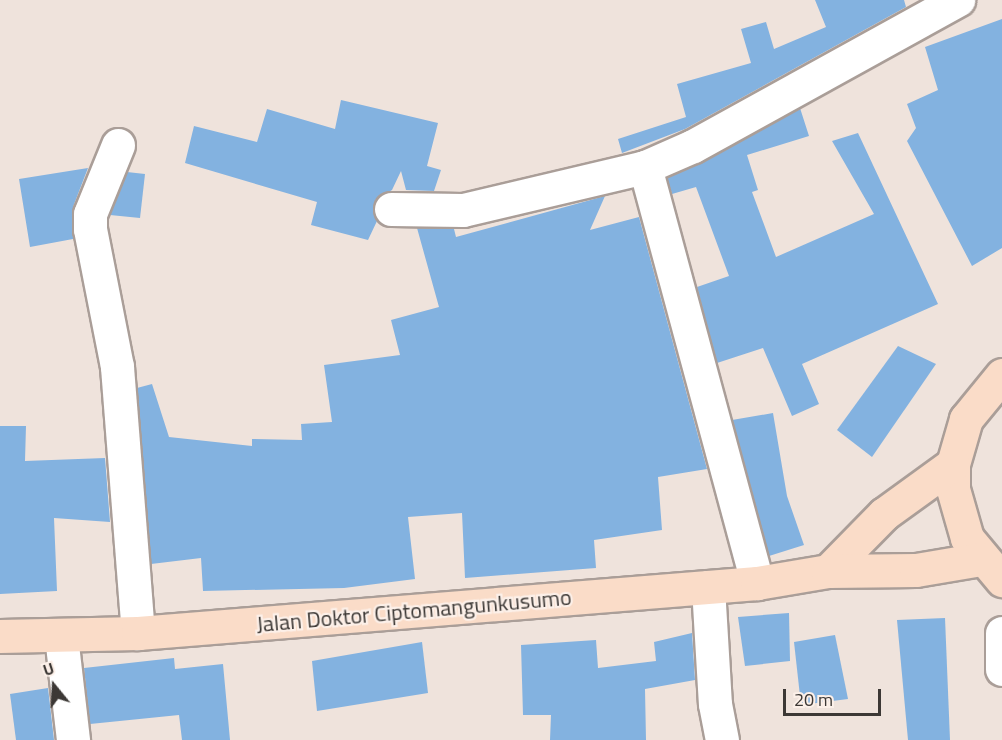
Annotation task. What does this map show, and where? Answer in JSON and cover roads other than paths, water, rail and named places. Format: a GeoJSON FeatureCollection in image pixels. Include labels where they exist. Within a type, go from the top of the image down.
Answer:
{"type":"FeatureCollection","features":[{"type":"Feature","properties":{"kind":"main road"},"geometry":{"type":"LineString","coordinates":[[992,570],[958,514],[953,464],[966,419],[1002,375]]}},
{"type":"Feature","properties":{"kind":"main road"},"geometry":{"type":"LineString","coordinates":[[828,571],[884,513],[953,464]]}},
{"type":"Feature","properties":{"kind":"main road","name":"Jalan Doktor Ciptomangunkusumo"},"geometry":{"type":"LineString","coordinates":[[0,636],[138,633],[757,583],[828,571],[992,570]]}},
{"type":"Feature","properties":{"kind":"street"},"geometry":{"type":"LineString","coordinates":[[391,209],[463,210],[645,167],[693,146],[958,0]]}},
{"type":"Feature","properties":{"kind":"street"},"geometry":{"type":"LineString","coordinates":[[118,145],[90,213],[90,229],[117,367],[138,633]]}},
{"type":"Feature","properties":{"kind":"street"},"geometry":{"type":"LineString","coordinates":[[645,167],[757,583]]}},
{"type":"Feature","properties":{"kind":"street"},"geometry":{"type":"LineString","coordinates":[[708,587],[722,740]]}},
{"type":"Feature","properties":{"kind":"street"},"geometry":{"type":"LineString","coordinates":[[1002,633],[1002,669]]}},
{"type":"Feature","properties":{"kind":"street"},"geometry":{"type":"LineString","coordinates":[[61,636],[73,740]]}}]}
